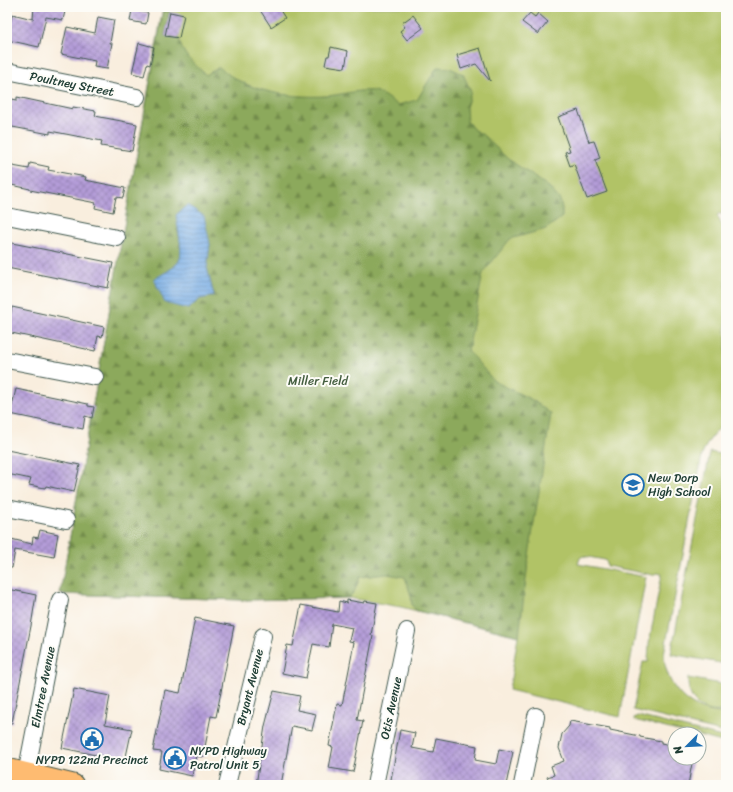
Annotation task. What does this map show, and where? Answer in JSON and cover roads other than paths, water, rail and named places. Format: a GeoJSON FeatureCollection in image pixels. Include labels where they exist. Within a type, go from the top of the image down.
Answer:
{"type":"FeatureCollection","features":[{"type":"Feature","properties":{"kind":"main road"},"geometry":{"type":"LineString","coordinates":[[17,772],[73,785]]}},
{"type":"Feature","properties":{"kind":"street","name":"Poultney Street"},"geometry":{"type":"LineString","coordinates":[[7,70],[137,97]]}},
{"type":"Feature","properties":{"kind":"street"},"geometry":{"type":"LineString","coordinates":[[7,216],[117,238]]}},
{"type":"Feature","properties":{"kind":"street"},"geometry":{"type":"LineString","coordinates":[[7,360],[95,377]]}},
{"type":"Feature","properties":{"kind":"street"},"geometry":{"type":"LineString","coordinates":[[7,508],[66,520]]}},
{"type":"Feature","properties":{"kind":"street","name":"Elmtree Avenue"},"geometry":{"type":"LineString","coordinates":[[17,772],[60,600]]}},
{"type":"Feature","properties":{"kind":"street","name":"Otis Avenue"},"geometry":{"type":"LineString","coordinates":[[376,785],[407,631]]}},
{"type":"Feature","properties":{"kind":"street","name":"Bryant Avenue"},"geometry":{"type":"LineString","coordinates":[[227,785],[263,636]]}},
{"type":"Feature","properties":{"kind":"street"},"geometry":{"type":"LineString","coordinates":[[522,785],[536,716]]}},
{"type":"Feature","properties":{"kind":"water"},"geometry":{"type":"Polygon","coordinates":[[[187,205],[204,216],[210,244],[207,268],[214,296],[200,299],[188,309],[165,303],[154,279],[171,269],[179,261],[181,246],[176,215],[187,205]]]}},
{"type":"Feature","properties":{"kind":"place","name":"New Dorp High School"},"geometry":{"type":"Point","coordinates":[633,485]}},
{"type":"Feature","properties":{"kind":"place","name":"NYPD 122nd Precinct"},"geometry":{"type":"Point","coordinates":[92,739]}},
{"type":"Feature","properties":{"kind":"place","name":"NYPD Highway Patrol Unit 5"},"geometry":{"type":"Point","coordinates":[175,758]}},
{"type":"Feature","properties":{"kind":"park label","name":"Miller Field"},"geometry":{"type":"Point","coordinates":[318,381]}}]}
